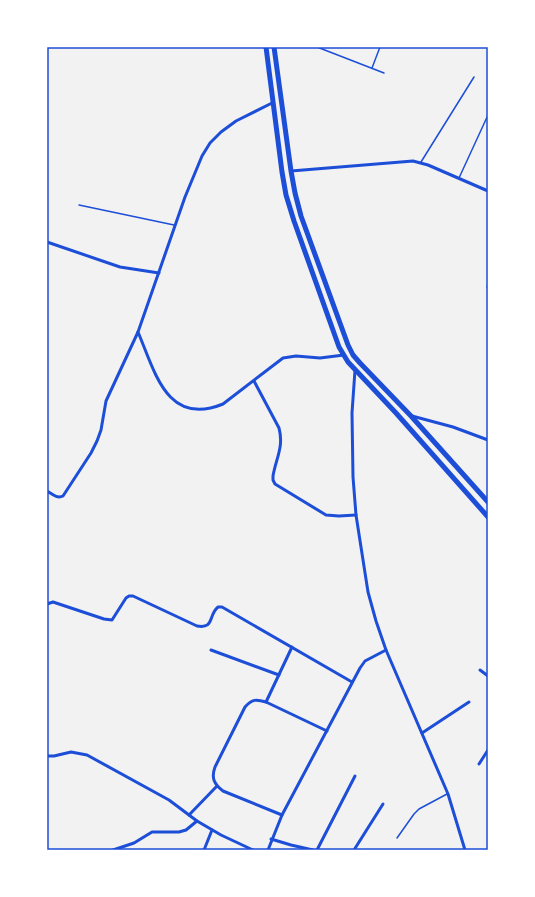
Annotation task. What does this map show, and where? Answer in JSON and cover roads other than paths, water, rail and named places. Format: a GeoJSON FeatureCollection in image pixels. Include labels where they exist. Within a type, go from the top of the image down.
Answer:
{"type":"FeatureCollection","features":[{"type":"Feature","properties":{"kind":"highway"},"geometry":{"type":"LineString","coordinates":[[266,47],[272,103],[286,195],[294,222],[344,355],[355,370],[396,413],[488,517]]}},
{"type":"Feature","properties":{"kind":"highway"},"geometry":{"type":"LineString","coordinates":[[274,47],[291,171],[301,216],[348,345],[357,359],[411,416],[488,502]]}},
{"type":"Feature","properties":{"kind":"street"},"geometry":{"type":"LineString","coordinates":[[47,491],[56,497],[60,498],[63,496],[92,453],[101,430],[106,402],[138,332],[194,172],[202,156],[210,143],[221,132],[236,121],[272,103]]}},
{"type":"Feature","properties":{"kind":"street"},"geometry":{"type":"LineString","coordinates":[[291,171],[403,161],[421,162],[488,191]]}},
{"type":"Feature","properties":{"kind":"street"},"geometry":{"type":"LineString","coordinates":[[47,242],[120,267],[159,273]]}},
{"type":"Feature","properties":{"kind":"street"},"geometry":{"type":"LineString","coordinates":[[138,332],[164,392],[172,400],[191,409],[203,410],[223,404],[283,358],[288,356],[320,358],[344,355]]}},
{"type":"Feature","properties":{"kind":"street"},"geometry":{"type":"LineString","coordinates":[[355,370],[352,412],[352,454],[356,515],[368,592],[386,650],[448,794],[465,850]]}},
{"type":"Feature","properties":{"kind":"street"},"geometry":{"type":"LineString","coordinates":[[254,381],[279,428],[281,435],[281,445],[273,476],[275,484],[326,515],[356,515]]}},
{"type":"Feature","properties":{"kind":"street"},"geometry":{"type":"LineString","coordinates":[[411,416],[453,427],[488,440]]}},
{"type":"Feature","properties":{"kind":"street"},"geometry":{"type":"LineString","coordinates":[[47,604],[53,602],[104,619],[112,620],[126,598],[133,596],[201,627],[210,623],[215,609],[222,607],[352,682]]}},
{"type":"Feature","properties":{"kind":"street"},"geometry":{"type":"LineString","coordinates":[[266,702],[292,647]]}},
{"type":"Feature","properties":{"kind":"street"},"geometry":{"type":"LineString","coordinates":[[211,650],[279,675]]}},
{"type":"Feature","properties":{"kind":"street"},"geometry":{"type":"LineString","coordinates":[[268,850],[271,839],[282,815],[352,682],[365,661],[386,650]]}},
{"type":"Feature","properties":{"kind":"street"},"geometry":{"type":"LineString","coordinates":[[480,670],[488,676]]}},
{"type":"Feature","properties":{"kind":"street"},"geometry":{"type":"LineString","coordinates":[[282,815],[223,791],[213,781],[212,774],[215,767],[245,707],[252,700],[257,699],[327,731]]}},
{"type":"Feature","properties":{"kind":"street"},"geometry":{"type":"LineString","coordinates":[[422,733],[469,702]]}},
{"type":"Feature","properties":{"kind":"street"},"geometry":{"type":"LineString","coordinates":[[479,764],[488,750]]}},
{"type":"Feature","properties":{"kind":"street"},"geometry":{"type":"LineString","coordinates":[[47,756],[71,752],[87,755],[169,800],[197,821],[212,830],[253,850]]}},
{"type":"Feature","properties":{"kind":"street"},"geometry":{"type":"LineString","coordinates":[[317,850],[355,776]]}},
{"type":"Feature","properties":{"kind":"street"},"geometry":{"type":"LineString","coordinates":[[189,815],[217,786]]}},
{"type":"Feature","properties":{"kind":"street"},"geometry":{"type":"LineString","coordinates":[[354,850],[383,804]]}},
{"type":"Feature","properties":{"kind":"street"},"geometry":{"type":"LineString","coordinates":[[113,850],[134,843],[152,832],[179,832],[186,830],[197,821]]}},
{"type":"Feature","properties":{"kind":"street"},"geometry":{"type":"LineString","coordinates":[[204,850],[212,830]]}},
{"type":"Feature","properties":{"kind":"street"},"geometry":{"type":"LineString","coordinates":[[271,839],[313,850]]}},
{"type":"Feature","properties":{"kind":"lane"},"geometry":{"type":"LineString","coordinates":[[317,47],[384,73]]}},
{"type":"Feature","properties":{"kind":"lane"},"geometry":{"type":"LineString","coordinates":[[372,68],[380,47]]}},
{"type":"Feature","properties":{"kind":"lane"},"geometry":{"type":"LineString","coordinates":[[421,162],[474,77]]}},
{"type":"Feature","properties":{"kind":"lane"},"geometry":{"type":"LineString","coordinates":[[458,178],[488,115]]}},
{"type":"Feature","properties":{"kind":"lane"},"geometry":{"type":"LineString","coordinates":[[79,204],[176,225]]}},
{"type":"Feature","properties":{"kind":"lane"},"geometry":{"type":"LineString","coordinates":[[397,838],[414,814],[423,807],[448,794]]}}]}
